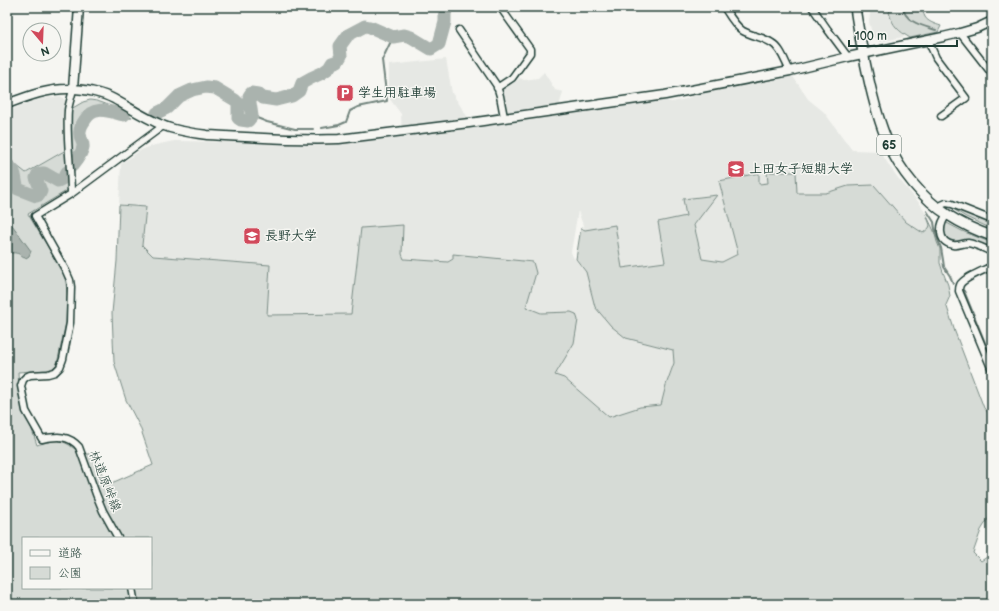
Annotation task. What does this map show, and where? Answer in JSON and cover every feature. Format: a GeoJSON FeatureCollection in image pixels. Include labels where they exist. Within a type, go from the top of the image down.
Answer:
{"type":"FeatureCollection","features":[{"type":"Feature","properties":{"kind":"main road","name":"65"},"geometry":{"type":"LineString","coordinates":[[855,7],[863,54],[878,114],[885,136],[897,161],[925,196],[947,215],[974,229],[992,236]]}},
{"type":"Feature","properties":{"kind":"street"},"geometry":{"type":"LineString","coordinates":[[71,194],[68,109],[73,89],[79,7]]}},
{"type":"Feature","properties":{"kind":"street"},"geometry":{"type":"LineString","coordinates":[[497,88],[512,78],[530,53],[530,49],[500,7]]}},
{"type":"Feature","properties":{"kind":"street"},"geometry":{"type":"LineString","coordinates":[[724,7],[735,23],[743,31],[763,38],[773,44],[780,52],[790,71]]}},
{"type":"Feature","properties":{"kind":"street"},"geometry":{"type":"LineString","coordinates":[[812,7],[848,57]]}},
{"type":"Feature","properties":{"kind":"street"},"geometry":{"type":"LineString","coordinates":[[7,104],[24,97],[51,90],[73,89],[90,91],[112,98],[163,126],[178,130],[207,135],[318,140],[339,139],[666,95],[790,71],[960,33],[977,28],[992,21]]}},
{"type":"Feature","properties":{"kind":"street"},"geometry":{"type":"LineString","coordinates":[[459,30],[497,88],[504,118]]}},
{"type":"Feature","properties":{"kind":"street"},"geometry":{"type":"LineString","coordinates":[[960,33],[992,74]]}},
{"type":"Feature","properties":{"kind":"street"},"geometry":{"type":"LineString","coordinates":[[928,40],[936,58],[966,98],[941,116]]}},
{"type":"Feature","properties":{"kind":"street"},"geometry":{"type":"LineString","coordinates":[[71,194],[163,126]]}},
{"type":"Feature","properties":{"kind":"street","name":"林道原峠線"},"geometry":{"type":"LineString","coordinates":[[71,194],[35,216],[70,280],[70,323],[62,359],[60,366],[55,372],[26,376],[21,386],[26,411],[42,439],[53,436],[66,438],[74,442],[79,447],[103,511],[117,537]]}},
{"type":"Feature","properties":{"kind":"street"},"geometry":{"type":"LineString","coordinates":[[937,207],[946,203],[952,204],[992,220]]}},
{"type":"Feature","properties":{"kind":"street"},"geometry":{"type":"LineString","coordinates":[[947,215],[943,219],[940,226],[942,235],[946,241],[954,245],[965,243],[970,244],[992,252]]}},
{"type":"Feature","properties":{"kind":"street"},"geometry":{"type":"LineString","coordinates":[[992,266],[962,282],[959,287],[959,291],[992,370]]}},
{"type":"Feature","properties":{"kind":"street"},"geometry":{"type":"LineString","coordinates":[[132,589],[135,604]]}},
{"type":"Feature","properties":{"kind":"shaded area"},"geometry":{"type":"Polygon","coordinates":[[[869,7],[892,7],[891,21],[902,33],[907,36],[880,42],[873,37],[869,22],[869,7]]]}},
{"type":"Feature","properties":{"kind":"shaded area","name":"長野大学"},"geometry":{"type":"Polygon","coordinates":[[[446,59],[452,93],[474,127],[662,100],[672,102],[686,99],[696,94],[792,75],[808,99],[824,112],[852,150],[880,151],[898,178],[921,205],[930,225],[929,228],[923,233],[906,222],[874,185],[848,186],[826,193],[797,193],[767,172],[768,183],[759,184],[759,173],[719,181],[738,254],[722,262],[702,259],[694,224],[716,195],[683,199],[686,216],[658,222],[665,262],[622,268],[615,225],[585,231],[578,211],[571,252],[573,257],[586,272],[595,307],[626,338],[673,350],[674,363],[661,405],[640,407],[608,417],[564,378],[555,375],[574,343],[576,314],[571,312],[541,313],[526,307],[536,273],[453,254],[453,259],[448,262],[404,259],[402,254],[361,228],[352,314],[267,315],[270,265],[153,256],[142,245],[145,207],[119,205],[121,164],[141,150],[155,145],[174,141],[320,145],[402,137],[401,114],[389,98],[389,65],[446,59]]]}},
{"type":"Feature","properties":{"kind":"shaded area"},"geometry":{"type":"Polygon","coordinates":[[[544,72],[555,90],[563,92],[559,106],[507,113],[506,102],[502,90],[520,78],[524,80],[538,78],[544,72]]]}},
{"type":"Feature","properties":{"kind":"shaded area"},"geometry":{"type":"Polygon","coordinates":[[[61,96],[66,102],[66,150],[26,173],[7,158],[7,111],[39,99],[61,96]]]}},
{"type":"Feature","properties":{"kind":"shaded area"},"geometry":{"type":"Polygon","coordinates":[[[7,218],[31,251],[29,256],[26,258],[16,253],[7,254],[7,218]]]}},
{"type":"Feature","properties":{"kind":"green space"},"geometry":{"type":"Polygon","coordinates":[[[892,7],[921,7],[926,19],[941,26],[938,32],[910,38],[894,25],[889,12],[892,7]]]}},
{"type":"Feature","properties":{"kind":"green space"},"geometry":{"type":"Polygon","coordinates":[[[90,100],[106,104],[132,118],[118,118],[99,114],[89,117],[83,126],[88,145],[84,155],[73,170],[70,149],[71,109],[90,100]]]}},
{"type":"Feature","properties":{"kind":"green space"},"geometry":{"type":"Polygon","coordinates":[[[66,150],[69,183],[68,190],[28,214],[62,270],[66,281],[66,322],[57,364],[48,370],[18,372],[19,391],[37,445],[51,441],[59,441],[67,444],[79,454],[89,454],[98,463],[107,485],[153,465],[140,427],[126,400],[114,362],[112,313],[117,261],[119,205],[146,207],[142,245],[153,256],[270,265],[267,315],[351,314],[361,228],[403,225],[402,254],[404,259],[448,262],[453,259],[453,254],[533,262],[536,273],[526,307],[541,313],[571,312],[576,314],[578,320],[574,343],[555,375],[564,378],[609,417],[640,407],[661,405],[674,363],[673,350],[626,338],[611,326],[595,307],[586,272],[576,259],[581,228],[585,230],[615,225],[622,268],[665,262],[658,222],[686,216],[683,199],[717,195],[694,225],[702,259],[722,262],[738,254],[719,181],[759,173],[759,184],[768,183],[767,172],[796,172],[797,193],[826,193],[848,186],[874,185],[906,222],[923,233],[929,228],[930,225],[926,214],[940,249],[940,263],[948,285],[950,296],[946,305],[984,408],[992,417],[992,513],[981,530],[973,553],[981,561],[992,553],[992,604],[7,604],[7,158],[26,173],[66,150]]]}},
{"type":"Feature","properties":{"kind":"green space"},"geometry":{"type":"Polygon","coordinates":[[[953,209],[960,209],[992,224],[992,229],[966,217],[953,209]]]}},
{"type":"Feature","properties":{"kind":"green space"},"geometry":{"type":"Polygon","coordinates":[[[945,222],[962,231],[992,243],[992,249],[968,241],[949,239],[946,237],[944,231],[945,222]]]}},
{"type":"Feature","properties":{"kind":"waterway"},"geometry":{"type":"LineString","coordinates":[[157,113],[167,108],[179,96],[192,90],[206,87],[215,88],[235,100],[238,103],[238,118],[248,121],[252,116],[249,96],[251,93],[258,94],[263,98],[276,100],[292,96],[299,91],[302,83],[322,73],[329,68],[332,63],[338,61],[341,56],[340,46],[348,35],[365,26],[393,37],[404,35],[411,37],[431,49],[439,44],[445,22],[447,7]]}},
{"type":"Feature","properties":{"kind":"waterway"},"geometry":{"type":"LineString","coordinates":[[903,7],[904,12],[915,23],[936,30]]}},
{"type":"Feature","properties":{"kind":"waterway"},"geometry":{"type":"LineString","coordinates":[[322,128],[339,125],[346,122],[350,111],[358,107],[387,101],[382,60],[393,37]]}},
{"type":"Feature","properties":{"kind":"waterway"},"geometry":{"type":"LineString","coordinates":[[72,166],[82,150],[83,145],[80,136],[80,129],[89,115],[93,112],[103,110],[124,115]]}},
{"type":"Feature","properties":{"kind":"waterway"},"geometry":{"type":"LineString","coordinates":[[252,116],[267,122],[295,129],[313,129]]}},
{"type":"Feature","properties":{"kind":"waterway"},"geometry":{"type":"LineString","coordinates":[[7,165],[13,170],[18,189],[36,196],[39,195],[41,191],[36,178],[38,174],[44,173],[58,181],[64,178],[67,172]]}},
{"type":"Feature","properties":{"kind":"waterway"},"geometry":{"type":"LineString","coordinates":[[927,211],[934,222],[944,267],[953,283]]}},
{"type":"Feature","properties":{"kind":"waterway"},"geometry":{"type":"LineString","coordinates":[[964,291],[992,360]]}},
{"type":"Feature","properties":{"kind":"place","name":"学生用駐車場"},"geometry":{"type":"Point","coordinates":[345,93]}},
{"type":"Feature","properties":{"kind":"place","name":"上田女子短期大学"},"geometry":{"type":"Point","coordinates":[736,169]}},
{"type":"Feature","properties":{"kind":"place","name":"長野大学"},"geometry":{"type":"Point","coordinates":[252,236]}}]}
